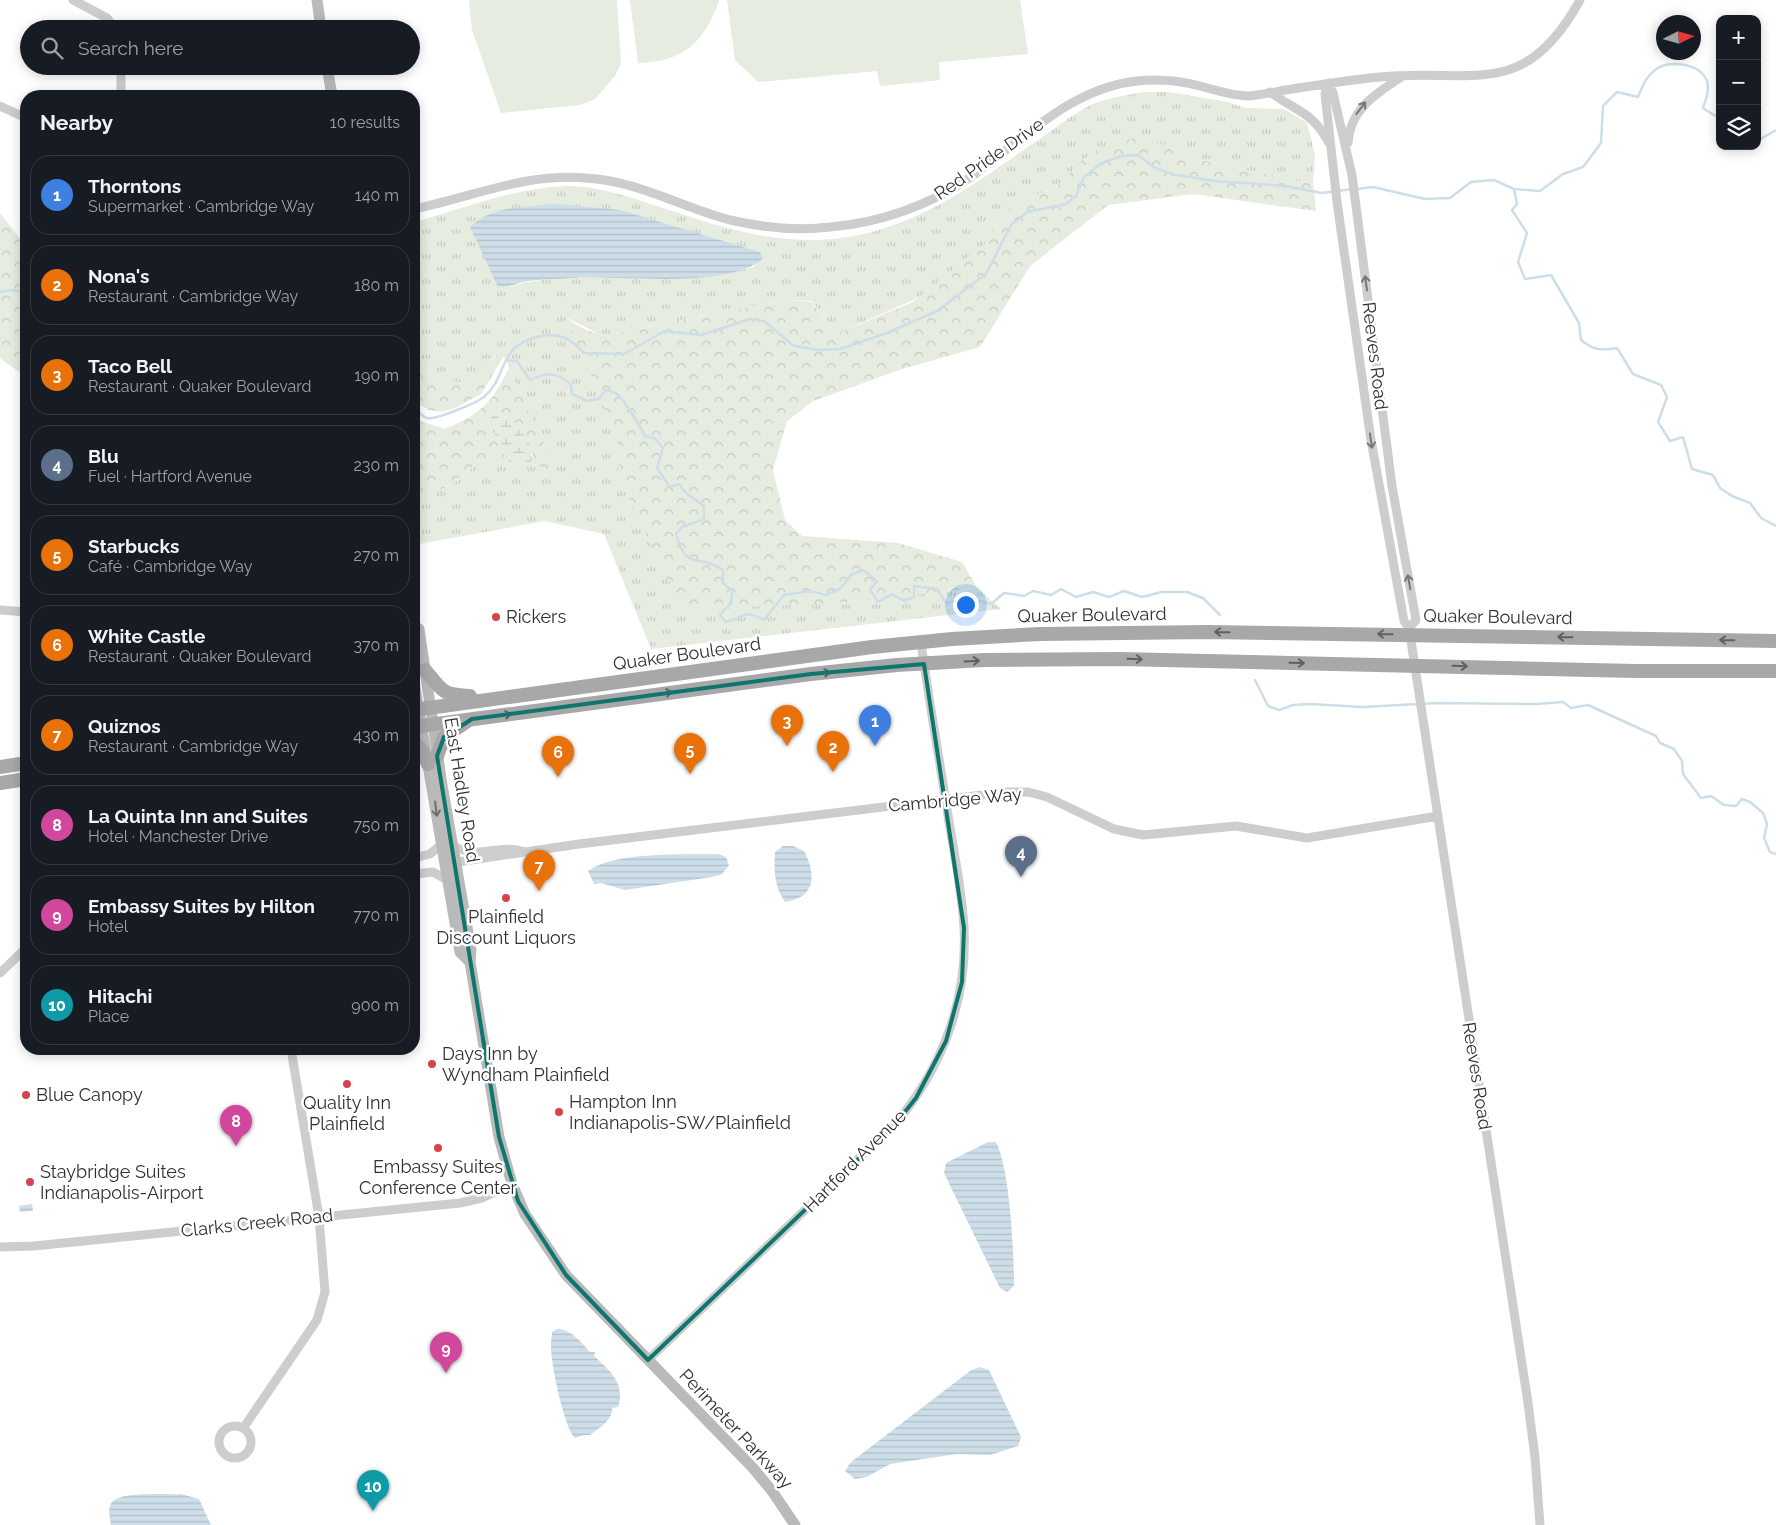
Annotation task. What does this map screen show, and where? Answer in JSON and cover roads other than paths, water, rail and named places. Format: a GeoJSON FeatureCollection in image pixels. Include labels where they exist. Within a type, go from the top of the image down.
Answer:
{"type":"FeatureCollection","features":[{"type":"Feature","properties":{"kind":"main road","name":"Quaker Boulevard"},"geometry":{"type":"LineString","coordinates":[[421,709],[920,642],[1111,631],[1410,631],[1776,641]]}},
{"type":"Feature","properties":{"kind":"main road","name":"Quaker Boulevard"},"geometry":{"type":"LineString","coordinates":[[422,726],[819,673],[924,664],[1084,658],[1635,671],[1776,671]]}},
{"type":"Feature","properties":{"kind":"main road"},"geometry":{"type":"LineString","coordinates":[[425,670],[440,689],[450,695],[504,698]]}},
{"type":"Feature","properties":{"kind":"main road"},"geometry":{"type":"LineString","coordinates":[[420,748],[433,760],[444,737],[472,719]]}},
{"type":"Feature","properties":{"kind":"main road"},"geometry":{"type":"LineString","coordinates":[[0,767],[20,764]]}},
{"type":"Feature","properties":{"kind":"main road"},"geometry":{"type":"LineString","coordinates":[[0,783],[20,780]]}},
{"type":"Feature","properties":{"kind":"street"},"geometry":{"type":"LineString","coordinates":[[73,0],[108,20]]}},
{"type":"Feature","properties":{"kind":"street"},"geometry":{"type":"LineString","coordinates":[[317,0],[320,20]]}},
{"type":"Feature","properties":{"kind":"street"},"geometry":{"type":"LineString","coordinates":[[1329,83],[1383,77],[1465,77],[1496,74],[1524,65],[1551,43],[1568,21],[1580,0]]}},
{"type":"Feature","properties":{"kind":"street"},"geometry":{"type":"LineString","coordinates":[[121,75],[121,90]]}},
{"type":"Feature","properties":{"kind":"street"},"geometry":{"type":"LineString","coordinates":[[328,75],[331,90]]}},
{"type":"Feature","properties":{"kind":"street"},"geometry":{"type":"LineString","coordinates":[[1347,153],[1348,131],[1358,110],[1377,93],[1402,77]]}},
{"type":"Feature","properties":{"kind":"street","name":"Red Pride Drive"},"geometry":{"type":"LineString","coordinates":[[420,207],[499,185],[530,179],[585,178],[644,189],[730,220],[767,226],[829,228],[867,222],[919,206],[943,194],[970,178],[1054,115],[1094,92],[1112,86],[1139,80],[1158,81],[1195,85],[1247,96],[1329,83]]}},
{"type":"Feature","properties":{"kind":"street","name":"Reeves Road"},"geometry":{"type":"LineString","coordinates":[[1329,83],[1324,94],[1337,202],[1376,469],[1404,621],[1410,631],[1528,1403],[1535,1457],[1540,1525]]}},
{"type":"Feature","properties":{"kind":"street","name":"Reeves Road"},"geometry":{"type":"LineString","coordinates":[[1329,83],[1333,92],[1352,175],[1392,486],[1416,620],[1410,631]]}},
{"type":"Feature","properties":{"kind":"street"},"geometry":{"type":"LineString","coordinates":[[1270,92],[1306,113],[1315,121],[1330,144]]}},
{"type":"Feature","properties":{"kind":"street"},"geometry":{"type":"LineString","coordinates":[[0,106],[20,115]]}},
{"type":"Feature","properties":{"kind":"street"},"geometry":{"type":"LineString","coordinates":[[0,610],[20,612]]}},
{"type":"Feature","properties":{"kind":"street","name":"East Hadley Road"},"geometry":{"type":"LineString","coordinates":[[420,641],[425,670],[421,709],[422,726],[433,760],[447,845],[471,950],[470,962],[499,1137],[512,1184],[534,1230],[561,1269],[648,1360]]}},
{"type":"Feature","properties":{"kind":"street","name":"Hartford Avenue"},"geometry":{"type":"LineString","coordinates":[[648,1360],[896,1123],[916,1098],[933,1069],[956,1012],[964,960],[963,914],[920,642]]}},
{"type":"Feature","properties":{"kind":"street","name":"Cambridge Way"},"geometry":{"type":"LineString","coordinates":[[451,863],[513,856],[522,851],[946,798],[1017,792],[1038,794],[1056,800],[1114,829],[1142,835],[1236,826],[1308,838],[1438,816]]}},
{"type":"Feature","properties":{"kind":"street"},"geometry":{"type":"LineString","coordinates":[[420,856],[430,854],[447,845]]}},
{"type":"Feature","properties":{"kind":"street","name":"Cambridge Way"},"geometry":{"type":"LineString","coordinates":[[447,845],[469,853],[511,848],[522,851]]}},
{"type":"Feature","properties":{"kind":"street","name":"East Hadley Road"},"geometry":{"type":"LineString","coordinates":[[451,863],[449,881],[460,952],[470,962]]}},
{"type":"Feature","properties":{"kind":"street"},"geometry":{"type":"LineString","coordinates":[[420,873],[433,872],[449,881]]}},
{"type":"Feature","properties":{"kind":"street"},"geometry":{"type":"LineString","coordinates":[[0,972],[20,954]]}},
{"type":"Feature","properties":{"kind":"street"},"geometry":{"type":"LineString","coordinates":[[244,1428],[321,1312],[324,1285],[318,1217],[292,1055]]}},
{"type":"Feature","properties":{"kind":"street","name":"Clarks Creek Road"},"geometry":{"type":"LineString","coordinates":[[0,1247],[43,1245],[460,1203],[482,1198],[512,1184]]}},
{"type":"Feature","properties":{"kind":"street","name":"Perimeter Parkway"},"geometry":{"type":"LineString","coordinates":[[648,1360],[763,1479],[795,1525]]}},
{"type":"Feature","properties":{"kind":"water"},"geometry":{"type":"Polygon","coordinates":[[[558,204],[620,210],[760,252],[763,258],[747,268],[701,278],[573,278],[535,280],[498,287],[470,227],[489,215],[511,208],[558,204]]]}},
{"type":"Feature","properties":{"kind":"water"},"geometry":{"type":"Polygon","coordinates":[[[783,846],[793,846],[804,851],[812,877],[808,890],[802,896],[785,902],[777,884],[775,866],[775,852],[783,846]]]}},
{"type":"Feature","properties":{"kind":"water"},"geometry":{"type":"Polygon","coordinates":[[[719,854],[726,857],[729,865],[722,874],[625,890],[601,883],[594,884],[588,871],[615,860],[632,857],[719,854]]]}},
{"type":"Feature","properties":{"kind":"water"},"geometry":{"type":"Polygon","coordinates":[[[988,1142],[996,1142],[1005,1171],[1008,1191],[1014,1286],[1007,1292],[1000,1288],[944,1173],[946,1163],[988,1142]]]}},
{"type":"Feature","properties":{"kind":"water"},"geometry":{"type":"Polygon","coordinates":[[[32,1204],[33,1211],[20,1212],[19,1206],[32,1204]]]}},
{"type":"Feature","properties":{"kind":"water"},"geometry":{"type":"Polygon","coordinates":[[[557,1329],[571,1333],[590,1352],[595,1352],[594,1356],[610,1372],[618,1384],[620,1398],[618,1407],[612,1408],[608,1420],[590,1435],[575,1438],[566,1421],[555,1378],[551,1352],[552,1332],[557,1329]]]}},
{"type":"Feature","properties":{"kind":"water"},"geometry":{"type":"Polygon","coordinates":[[[979,1367],[989,1370],[1021,1437],[1018,1446],[990,1455],[957,1454],[890,1464],[867,1477],[855,1479],[845,1471],[851,1462],[970,1371],[979,1367]]]}},
{"type":"Feature","properties":{"kind":"water"},"geometry":{"type":"Polygon","coordinates":[[[145,1494],[181,1494],[199,1499],[211,1525],[111,1525],[110,1507],[112,1502],[117,1499],[125,1496],[145,1494]]]}},
{"type":"Feature","properties":{"kind":"waterway"},"geometry":{"type":"LineString","coordinates":[[1357,189],[1373,187],[1425,199],[1450,198],[1471,182],[1494,180],[1514,189],[1540,191],[1563,174],[1583,167],[1601,143],[1603,106],[1617,92],[1638,97],[1649,76],[1655,70],[1668,65],[1675,64],[1691,67],[1703,75],[1708,87],[1703,108],[1716,115]]}},
{"type":"Feature","properties":{"kind":"waterway"},"geometry":{"type":"LineString","coordinates":[[1761,139],[1776,130]]}},
{"type":"Feature","properties":{"kind":"waterway"},"geometry":{"type":"LineString","coordinates":[[420,413],[427,418],[432,418],[480,400],[492,389],[505,362],[517,346],[527,340],[541,336],[560,336],[570,340],[584,353],[624,354],[665,331],[701,335],[750,319],[764,321],[794,346],[819,350],[840,349],[887,333],[937,311],[986,274],[1011,225],[1027,212],[1066,204],[1076,196],[1084,177],[1100,164],[1121,156],[1138,155],[1155,168],[1176,175],[1215,181],[1285,186],[1322,193],[1352,189]]}},
{"type":"Feature","properties":{"kind":"waterway"},"geometry":{"type":"LineString","coordinates":[[1514,189],[1517,204],[1512,210],[1527,233],[1518,262],[1525,279],[1551,275],[1579,323],[1581,340],[1598,349],[1617,348],[1633,374],[1661,385],[1667,397],[1658,422],[1670,441],[1683,437],[1692,469],[1713,475],[1720,488],[1732,496],[1750,503],[1761,518],[1776,526]]}},
{"type":"Feature","properties":{"kind":"waterway"},"geometry":{"type":"LineString","coordinates":[[0,292],[11,290],[20,292]]}},
{"type":"Feature","properties":{"kind":"waterway"},"geometry":{"type":"LineString","coordinates":[[506,360],[517,361],[530,380],[547,375],[561,378],[571,385],[572,394],[587,401],[599,399],[606,390],[616,393],[628,408],[645,436],[654,438],[663,448],[657,468],[670,487],[679,484],[686,493],[704,506],[704,519],[682,527],[676,534],[684,554],[689,558],[706,562],[723,570],[723,583],[732,591],[731,603],[720,615],[726,622],[747,614],[764,620],[784,595],[810,591],[826,595],[841,588],[851,575],[863,570],[877,581],[870,590],[878,602],[892,594],[904,601],[914,597],[914,586],[937,589],[946,603],[971,599],[991,604],[1004,593],[1024,596],[1033,591],[1051,595],[1061,589],[1076,597],[1093,592],[1109,597],[1124,591],[1142,597],[1162,592],[1187,592],[1203,598],[1220,615]]}},
{"type":"Feature","properties":{"kind":"waterway"},"geometry":{"type":"LineString","coordinates":[[1255,680],[1268,706],[1279,710],[1293,705],[1310,704],[1363,707],[1437,703],[1536,704],[1563,702],[1571,708],[1588,705],[1656,736],[1660,743],[1674,749],[1682,761],[1683,774],[1701,798],[1711,796],[1724,805],[1736,806],[1742,799],[1750,802],[1763,813],[1767,824],[1764,838],[1770,852],[1776,854]]}},
{"type":"Feature","properties":{"kind":"place","name":"Rickers"},"geometry":{"type":"Point","coordinates":[496,617]}},
{"type":"Feature","properties":{"kind":"place","name":"Taco Bell"},"geometry":{"type":"Point","coordinates":[787,746]}},
{"type":"Feature","properties":{"kind":"place","name":"Thorntons"},"geometry":{"type":"Point","coordinates":[875,746]}},
{"type":"Feature","properties":{"kind":"place","name":"Nona's"},"geometry":{"type":"Point","coordinates":[833,772]}},
{"type":"Feature","properties":{"kind":"place","name":"Starbucks"},"geometry":{"type":"Point","coordinates":[690,774]}},
{"type":"Feature","properties":{"kind":"place","name":"White Castle"},"geometry":{"type":"Point","coordinates":[558,777]}},
{"type":"Feature","properties":{"kind":"place","name":"Blu"},"geometry":{"type":"Point","coordinates":[1021,877]}},
{"type":"Feature","properties":{"kind":"place","name":"Quiznos"},"geometry":{"type":"Point","coordinates":[539,891]}},
{"type":"Feature","properties":{"kind":"place","name":"Plainfield Discount Liquors"},"geometry":{"type":"Point","coordinates":[506,898]}},
{"type":"Feature","properties":{"kind":"place","name":"Days Inn by Wyndham Plainfield"},"geometry":{"type":"Point","coordinates":[432,1064]}},
{"type":"Feature","properties":{"kind":"place","name":"Quality Inn Plainfield"},"geometry":{"type":"Point","coordinates":[347,1084]}},
{"type":"Feature","properties":{"kind":"place","name":"Blue Canopy"},"geometry":{"type":"Point","coordinates":[26,1095]}},
{"type":"Feature","properties":{"kind":"place","name":"Hampton Inn Indianapolis-SW/Plainfield"},"geometry":{"type":"Point","coordinates":[559,1112]}},
{"type":"Feature","properties":{"kind":"place","name":"La Quinta Inn and Suites"},"geometry":{"type":"Point","coordinates":[236,1146]}},
{"type":"Feature","properties":{"kind":"place","name":"Embassy Suites Conference Center"},"geometry":{"type":"Point","coordinates":[438,1148]}},
{"type":"Feature","properties":{"kind":"place","name":"Staybridge Suites Indianapolis-Airport"},"geometry":{"type":"Point","coordinates":[30,1182]}},
{"type":"Feature","properties":{"kind":"place","name":"Embassy Suites by Hilton"},"geometry":{"type":"Point","coordinates":[446,1373]}},
{"type":"Feature","properties":{"kind":"place","name":"Hitachi"},"geometry":{"type":"Point","coordinates":[373,1511]}}]}
